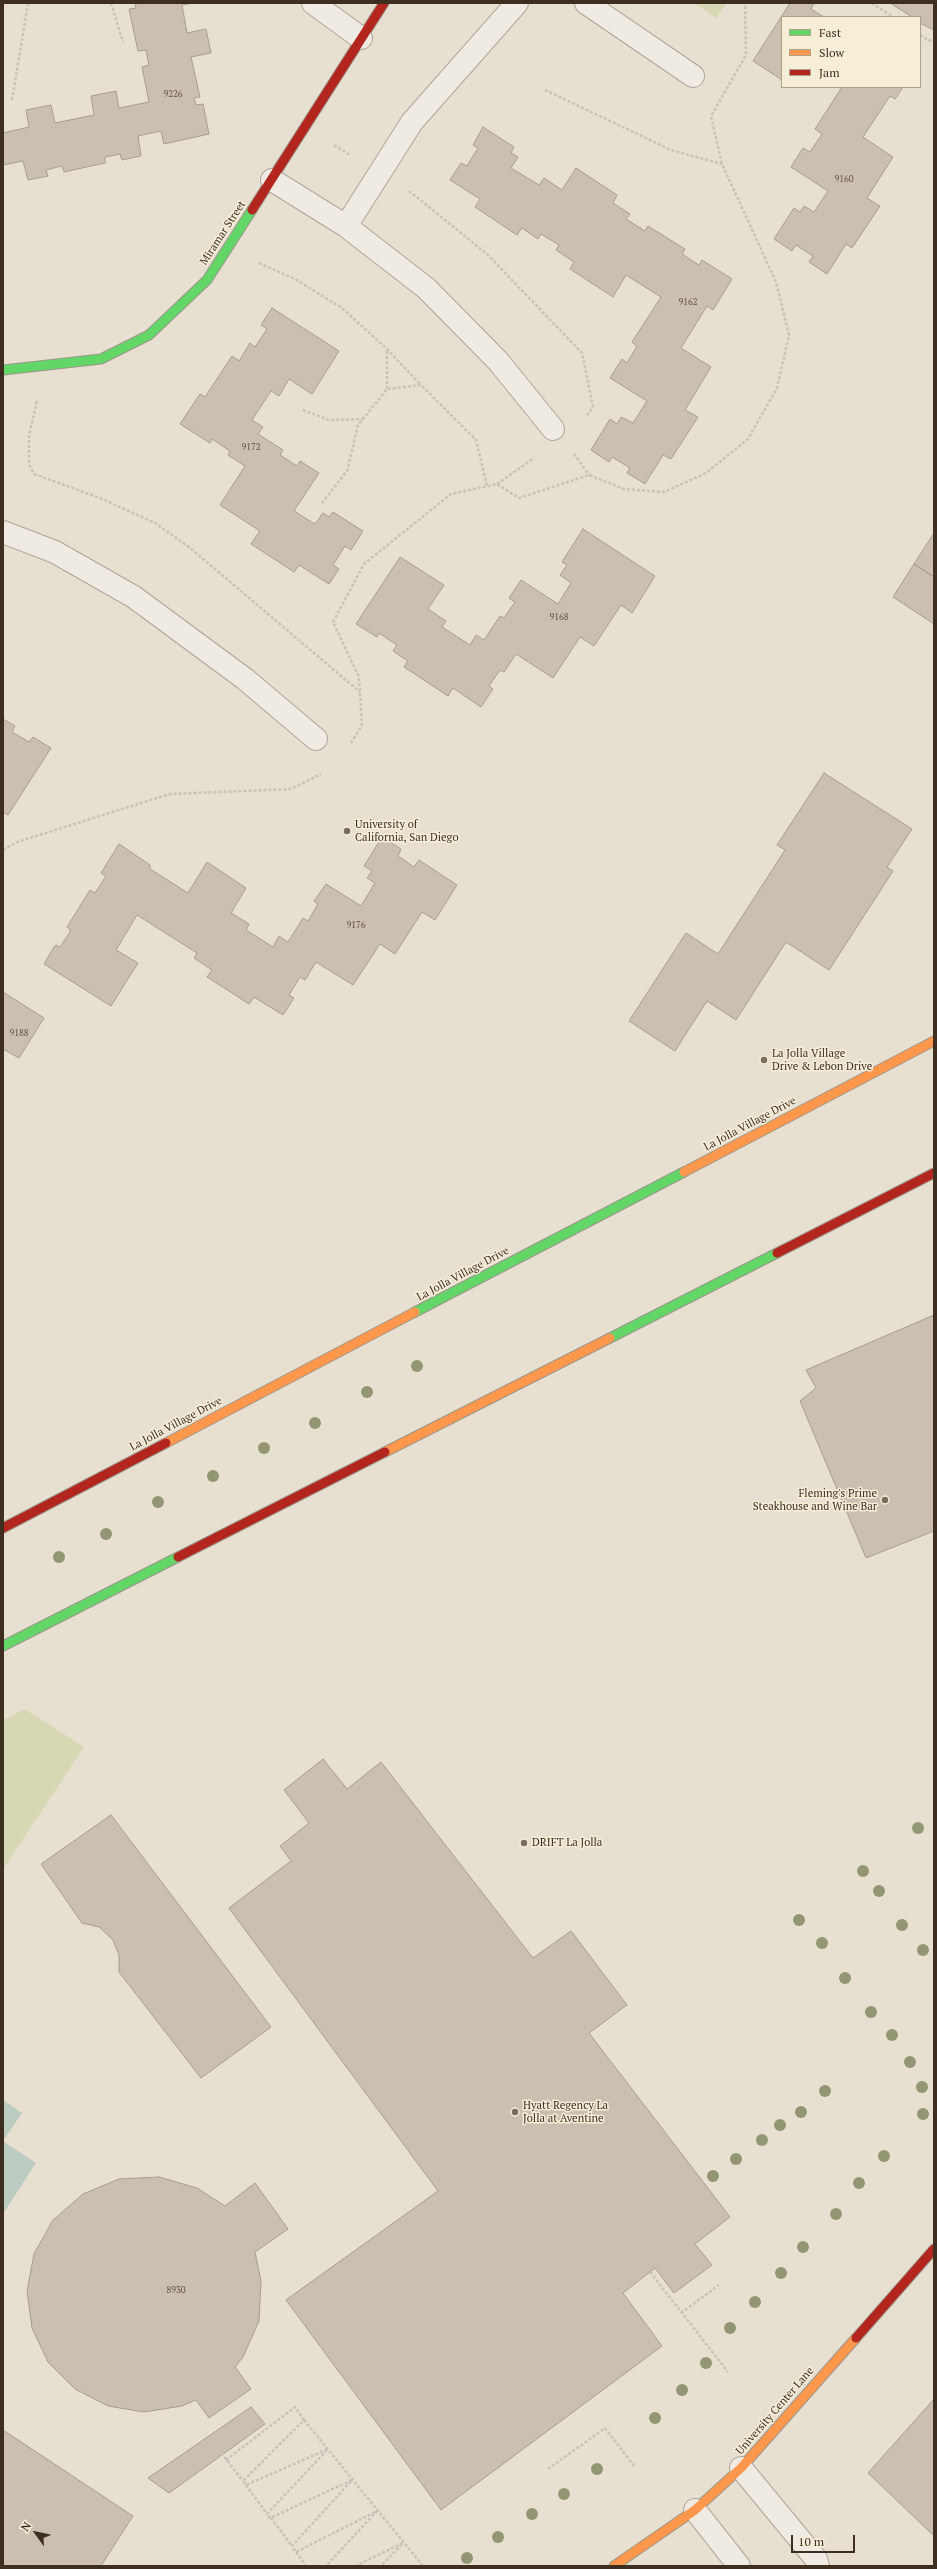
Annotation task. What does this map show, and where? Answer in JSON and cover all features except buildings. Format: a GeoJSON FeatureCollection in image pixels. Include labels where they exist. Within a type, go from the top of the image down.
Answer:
{"type":"FeatureCollection","features":[{"type":"Feature","properties":{"kind":"main road","name":"Miramar Street"},"geometry":{"type":"LineString","coordinates":[[3,370],[101,359],[149,335],[207,280],[384,3]]}},
{"type":"Feature","properties":{"kind":"main road","name":"La Jolla Village Drive"},"geometry":{"type":"LineString","coordinates":[[3,1528],[934,1041]]}},
{"type":"Feature","properties":{"kind":"main road"},"geometry":{"type":"LineString","coordinates":[[3,1646],[934,1173]]}},
{"type":"Feature","properties":{"kind":"main road","name":"University Center Lane"},"geometry":{"type":"LineString","coordinates":[[614,2566],[695,2510],[741,2468],[934,2249]]}},
{"type":"Feature","properties":{"kind":"street"},"geometry":{"type":"LineString","coordinates":[[313,3],[361,38]]}},
{"type":"Feature","properties":{"kind":"street"},"geometry":{"type":"LineString","coordinates":[[346,226],[412,122],[517,3]]}},
{"type":"Feature","properties":{"kind":"street"},"geometry":{"type":"LineString","coordinates":[[586,3],[693,76]]}},
{"type":"Feature","properties":{"kind":"street"},"geometry":{"type":"LineString","coordinates":[[272,180],[346,226],[426,288],[498,361],[552,429]]}},
{"type":"Feature","properties":{"kind":"street"},"geometry":{"type":"LineString","coordinates":[[3,532],[55,552],[134,597],[220,660],[316,739]]}},
{"type":"Feature","properties":{"kind":"street"},"geometry":{"type":"LineString","coordinates":[[741,2468],[816,2559],[818,2566]]}},
{"type":"Feature","properties":{"kind":"street"},"geometry":{"type":"LineString","coordinates":[[695,2510],[739,2566]]}},
{"type":"Feature","properties":{"kind":"path"},"geometry":{"type":"LineString","coordinates":[[12,100],[28,3]]}},
{"type":"Feature","properties":{"kind":"path"},"geometry":{"type":"LineString","coordinates":[[111,3],[123,42]]}},
{"type":"Feature","properties":{"kind":"path"},"geometry":{"type":"LineString","coordinates":[[497,484],[519,498],[589,474],[624,489],[664,492],[706,473],[748,439],[777,388],[789,335],[776,282],[722,164],[712,116],[746,55],[745,3]]}},
{"type":"Feature","properties":{"kind":"path"},"geometry":{"type":"LineString","coordinates":[[872,3],[892,16]]}},
{"type":"Feature","properties":{"kind":"path"},"geometry":{"type":"LineString","coordinates":[[921,36],[928,40],[934,41]]}},
{"type":"Feature","properties":{"kind":"path"},"geometry":{"type":"LineString","coordinates":[[545,90],[671,150],[722,164]]}},
{"type":"Feature","properties":{"kind":"path"},"geometry":{"type":"LineString","coordinates":[[330,143],[412,193],[487,254],[582,353],[593,407],[582,424]]}},
{"type":"Feature","properties":{"kind":"path"},"geometry":{"type":"LineString","coordinates":[[255,261],[295,279],[342,308],[387,348],[476,440],[487,486]]}},
{"type":"Feature","properties":{"kind":"path"},"geometry":{"type":"LineString","coordinates":[[322,503],[348,471],[358,426],[387,389],[387,348]]}},
{"type":"Feature","properties":{"kind":"path"},"geometry":{"type":"LineString","coordinates":[[387,389],[422,385]]}},
{"type":"Feature","properties":{"kind":"path"},"geometry":{"type":"LineString","coordinates":[[39,396],[29,436],[29,466],[34,474],[100,498],[155,523],[189,547],[360,692]]}},
{"type":"Feature","properties":{"kind":"path"},"geometry":{"type":"LineString","coordinates":[[303,410],[329,420],[364,419]]}},
{"type":"Feature","properties":{"kind":"path"},"geometry":{"type":"LineString","coordinates":[[350,745],[362,725],[359,677],[333,622],[364,564],[451,494],[497,484],[539,455]]}},
{"type":"Feature","properties":{"kind":"path"},"geometry":{"type":"LineString","coordinates":[[3,850],[17,842],[170,794],[291,789],[324,772]]}},
{"type":"Feature","properties":{"kind":"path"},"geometry":{"type":"LineString","coordinates":[[650,2272],[728,2372]]}},
{"type":"Feature","properties":{"kind":"path"},"geometry":{"type":"LineString","coordinates":[[681,2313],[719,2285]]}},
{"type":"Feature","properties":{"kind":"path"},"geometry":{"type":"LineString","coordinates":[[226,2460],[295,2407],[377,2512],[423,2566]]}},
{"type":"Feature","properties":{"kind":"path"},"geometry":{"type":"LineString","coordinates":[[159,2485],[257,2415]]}},
{"type":"Feature","properties":{"kind":"path"},"geometry":{"type":"LineString","coordinates":[[243,2481],[304,2420]]}},
{"type":"Feature","properties":{"kind":"path"},"geometry":{"type":"LineString","coordinates":[[548,2469],[605,2428],[635,2467]]}},
{"type":"Feature","properties":{"kind":"path"},"geometry":{"type":"LineString","coordinates":[[215,2445],[306,2566]]}},
{"type":"Feature","properties":{"kind":"path"},"geometry":{"type":"LineString","coordinates":[[246,2485],[328,2449]]}},
{"type":"Feature","properties":{"kind":"path"},"geometry":{"type":"LineString","coordinates":[[267,2514],[328,2449]]}},
{"type":"Feature","properties":{"kind":"path"},"geometry":{"type":"LineString","coordinates":[[270,2518],[352,2480]]}},
{"type":"Feature","properties":{"kind":"path"},"geometry":{"type":"LineString","coordinates":[[292,2546],[352,2480]]}},
{"type":"Feature","properties":{"kind":"path"},"geometry":{"type":"LineString","coordinates":[[296,2552],[377,2512]]}},
{"type":"Feature","properties":{"kind":"path"},"geometry":{"type":"LineString","coordinates":[[326,2566],[377,2512]]}},
{"type":"Feature","properties":{"kind":"path"},"geometry":{"type":"LineString","coordinates":[[355,2566],[403,2543]]}},
{"type":"Feature","properties":{"kind":"path"},"geometry":{"type":"LineString","coordinates":[[381,2566],[403,2543]]}},
{"type":"Feature","properties":{"kind":"green space"},"geometry":{"type":"Polygon","coordinates":[[[694,3],[727,3],[716,18],[694,3]]]}},
{"type":"Feature","properties":{"kind":"green space"},"geometry":{"type":"Polygon","coordinates":[[[25,1709],[84,1747],[3,1869],[3,1720],[25,1709]]]}},
{"type":"Feature","properties":{"kind":"shaded area"},"geometry":{"type":"Polygon","coordinates":[[[3,2100],[22,2113],[3,2141],[3,2100]]]}},
{"type":"Feature","properties":{"kind":"shaded area"},"geometry":{"type":"Polygon","coordinates":[[[3,2141],[36,2163],[3,2214],[3,2141]]]}},
{"type":"Feature","properties":{"kind":"traffic: fast"},"geometry":{"type":"LineString","coordinates":[[3,370],[101,359],[149,335],[207,280],[252,210]]}},
{"type":"Feature","properties":{"kind":"traffic: fast"},"geometry":{"type":"LineString","coordinates":[[415,1312],[684,1172]]}},
{"type":"Feature","properties":{"kind":"traffic: fast"},"geometry":{"type":"LineString","coordinates":[[610,1338],[777,1253]]}},
{"type":"Feature","properties":{"kind":"traffic: fast"},"geometry":{"type":"LineString","coordinates":[[3,1646],[178,1557]]}},
{"type":"Feature","properties":{"kind":"traffic: slow"},"geometry":{"type":"LineString","coordinates":[[684,1172],[934,1041]]}},
{"type":"Feature","properties":{"kind":"traffic: slow"},"geometry":{"type":"LineString","coordinates":[[166,1443],[415,1312]]}},
{"type":"Feature","properties":{"kind":"traffic: slow"},"geometry":{"type":"LineString","coordinates":[[385,1452],[610,1338]]}},
{"type":"Feature","properties":{"kind":"traffic: slow"},"geometry":{"type":"LineString","coordinates":[[614,2566],[695,2510],[741,2468],[856,2338]]}},
{"type":"Feature","properties":{"kind":"traffic: jam"},"geometry":{"type":"LineString","coordinates":[[252,210],[384,3]]}},
{"type":"Feature","properties":{"kind":"traffic: jam"},"geometry":{"type":"LineString","coordinates":[[777,1253],[934,1173]]}},
{"type":"Feature","properties":{"kind":"traffic: jam"},"geometry":{"type":"LineString","coordinates":[[3,1528],[166,1443]]}},
{"type":"Feature","properties":{"kind":"traffic: jam"},"geometry":{"type":"LineString","coordinates":[[178,1557],[385,1452]]}},
{"type":"Feature","properties":{"kind":"traffic: jam"},"geometry":{"type":"LineString","coordinates":[[856,2338],[934,2249]]}},
{"type":"Feature","properties":{"kind":"place","name":"University of California, San Diego"},"geometry":{"type":"Point","coordinates":[347,831]}},
{"type":"Feature","properties":{"kind":"place","name":"La Jolla Village Drive & Lebon Drive"},"geometry":{"type":"Point","coordinates":[764,1060]}},
{"type":"Feature","properties":{"kind":"place","name":"Fleming's Prime Steakhouse and Wine Bar"},"geometry":{"type":"Point","coordinates":[885,1500]}},
{"type":"Feature","properties":{"kind":"place","name":"DRIFT La Jolla"},"geometry":{"type":"Point","coordinates":[524,1843]}},
{"type":"Feature","properties":{"kind":"place","name":"Hyatt Regency La Jolla at Aventine"},"geometry":{"type":"Point","coordinates":[515,2112]}}]}
